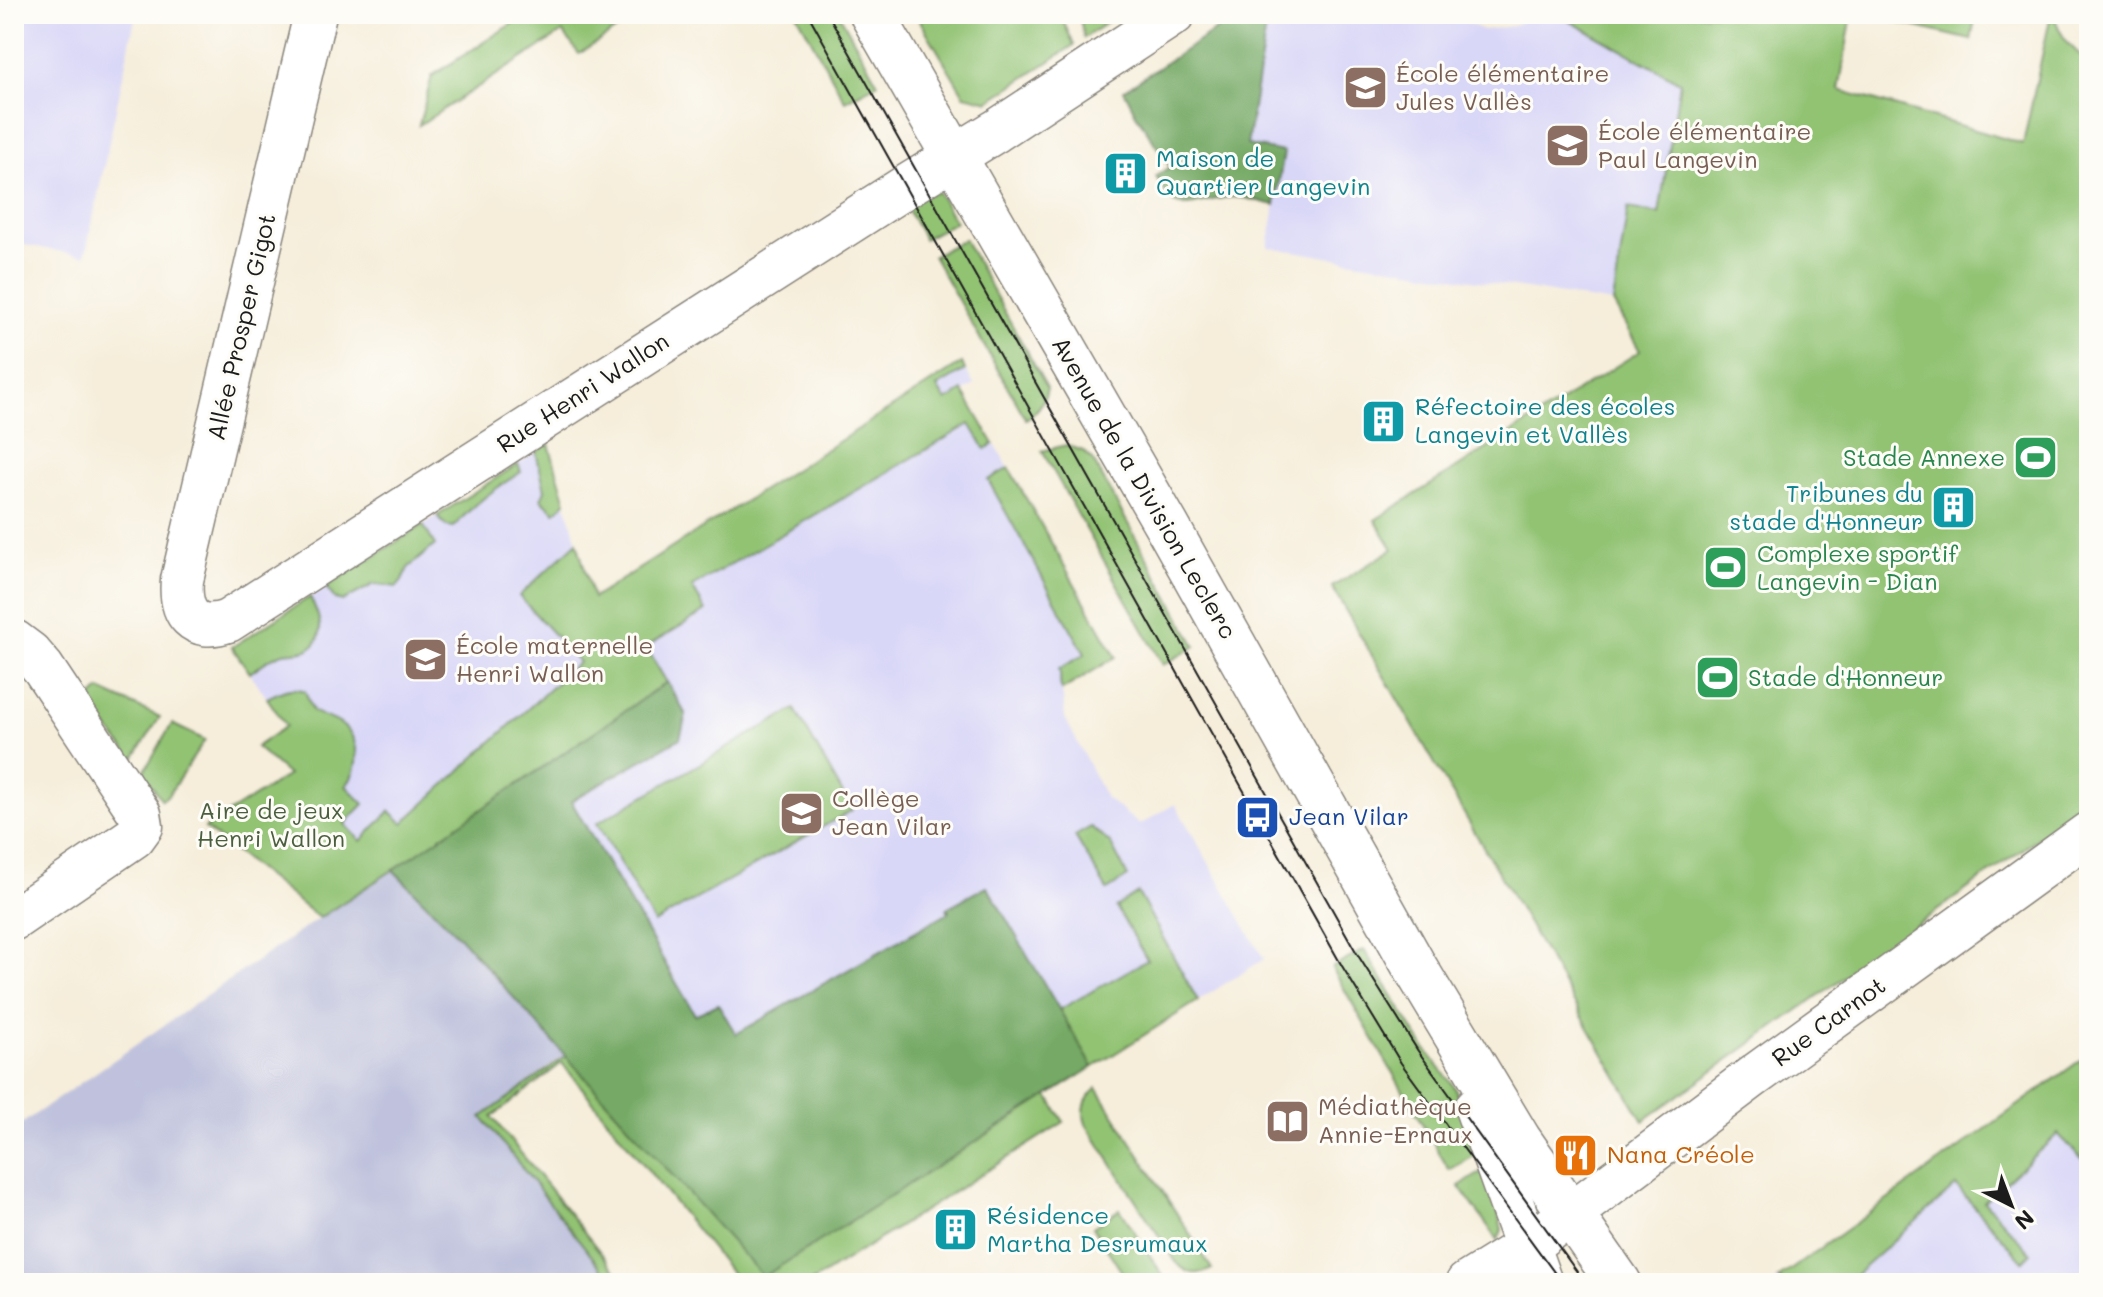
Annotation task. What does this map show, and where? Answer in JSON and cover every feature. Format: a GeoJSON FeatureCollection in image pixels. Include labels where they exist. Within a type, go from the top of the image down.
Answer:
{"type":"FeatureCollection","features":[{"type":"Feature","properties":{"kind":"street","name":"Allée Prosper Gigot"},"geometry":{"type":"LineString","coordinates":[[210,626],[195,620],[184,607],[182,580],[315,14]]}},
{"type":"Feature","properties":{"kind":"street","name":"Avenue de la Division Leclerc"},"geometry":{"type":"LineString","coordinates":[[872,14],[1167,526],[1413,964],[1519,1140],[1619,1283]]}},
{"type":"Feature","properties":{"kind":"street","name":"Rue Henri Wallon"},"geometry":{"type":"LineString","coordinates":[[210,626],[228,621],[1174,14]]}},
{"type":"Feature","properties":{"kind":"street"},"geometry":{"type":"LineString","coordinates":[[14,641],[43,668],[142,820],[141,830],[134,837],[14,919]]}},
{"type":"Feature","properties":{"kind":"street","name":"Rue Carnot"},"geometry":{"type":"LineString","coordinates":[[1467,1283],[1533,1265],[1570,1214],[2089,833]]}},
{"type":"Feature","properties":{"kind":"street","name":"Avenue de la Division Leclerc"},"geometry":{"type":"LineString","coordinates":[[1413,964],[1465,1078],[1533,1265]]}},
{"type":"Feature","properties":{"kind":"shaded area"},"geometry":{"type":"Polygon","coordinates":[[[14,14],[136,14],[85,256],[14,243],[14,14]]]}},
{"type":"Feature","properties":{"kind":"shaded area"},"geometry":{"type":"Polygon","coordinates":[[[1274,14],[1447,14],[1483,30],[1512,26],[1530,14],[1557,14],[1680,82],[1659,215],[1628,210],[1613,303],[1268,247],[1284,152],[1246,146],[1267,21],[1274,14]]]}},
{"type":"Feature","properties":{"kind":"shaded area","name":"Collège Jean Vilar"},"geometry":{"type":"Polygon","coordinates":[[[962,363],[974,385],[963,392],[1116,657],[1062,690],[1065,718],[1106,798],[1140,825],[1175,804],[1264,959],[763,1277],[344,824],[310,761],[232,647],[549,444],[593,598],[962,363]]]}},
{"type":"Feature","properties":{"kind":"shaded area"},"geometry":{"type":"Polygon","coordinates":[[[393,870],[458,935],[566,1056],[482,1117],[613,1283],[14,1283],[14,1129],[393,870]]]}},
{"type":"Feature","properties":{"kind":"shaded area"},"geometry":{"type":"Polygon","coordinates":[[[2089,1056],[2089,1283],[1772,1283],[1778,1279],[2089,1056]]]}},
{"type":"Feature","properties":{"kind":"green space"},"geometry":{"type":"Polygon","coordinates":[[[527,14],[641,14],[579,54],[563,32],[419,125],[432,76],[527,14]]]}},
{"type":"Feature","properties":{"kind":"green space"},"geometry":{"type":"Polygon","coordinates":[[[797,14],[839,14],[878,83],[845,101],[797,14]]]}},
{"type":"Feature","properties":{"kind":"green space"},"geometry":{"type":"Polygon","coordinates":[[[916,14],[986,14],[992,20],[1000,14],[1060,14],[1074,45],[989,101],[964,95],[916,14]]]}},
{"type":"Feature","properties":{"kind":"green space"},"geometry":{"type":"Polygon","coordinates":[[[1079,14],[1119,14],[1084,38],[1079,14]]]}},
{"type":"Feature","properties":{"kind":"green space"},"geometry":{"type":"Polygon","coordinates":[[[1240,14],[1262,14],[1267,21],[1247,145],[1284,152],[1275,205],[1236,197],[1191,205],[1177,203],[1163,189],[1156,176],[1170,167],[1124,90],[1240,14]]]}},
{"type":"Feature","properties":{"kind":"green space","name":"Complexe sportif Langevin - Dian"},"geometry":{"type":"Polygon","coordinates":[[[1557,14],[1852,14],[1839,90],[2023,144],[2051,14],[2054,14],[2067,41],[2089,62],[2089,802],[1643,1121],[1332,587],[1393,549],[1375,520],[1640,351],[1613,303],[1628,208],[1659,214],[1680,82],[1557,14]]]}},
{"type":"Feature","properties":{"kind":"green space"},"geometry":{"type":"Polygon","coordinates":[[[1892,14],[1976,14],[1971,40],[1891,21],[1892,14]]]}},
{"type":"Feature","properties":{"kind":"green space"},"geometry":{"type":"Polygon","coordinates":[[[938,192],[955,222],[924,239],[903,202],[922,194],[938,192]]]}},
{"type":"Feature","properties":{"kind":"green space"},"geometry":{"type":"Polygon","coordinates":[[[964,239],[1047,388],[1040,406],[1026,419],[933,256],[964,239]]]}},
{"type":"Feature","properties":{"kind":"green space","name":"Aire de jeux Henri Wallon"},"geometry":{"type":"Polygon","coordinates":[[[962,363],[965,370],[937,387],[946,401],[963,391],[994,444],[985,449],[970,424],[692,587],[706,611],[646,647],[686,715],[680,738],[571,801],[695,1015],[718,1004],[735,1035],[949,912],[947,908],[987,886],[1059,1010],[1147,960],[1116,907],[1138,893],[1198,1001],[1048,1096],[1064,1122],[810,1283],[739,1283],[562,1063],[492,1117],[625,1283],[613,1283],[482,1117],[566,1056],[458,935],[393,870],[319,918],[205,828],[288,775],[256,747],[286,726],[267,698],[295,689],[305,691],[313,711],[340,723],[349,732],[356,747],[354,772],[346,786],[364,804],[345,824],[361,841],[390,811],[403,823],[579,662],[519,596],[577,542],[593,598],[962,363]]]}},
{"type":"Feature","properties":{"kind":"green space"},"geometry":{"type":"Polygon","coordinates":[[[549,444],[566,502],[555,512],[541,499],[545,490],[536,452],[549,444]]]}},
{"type":"Feature","properties":{"kind":"green space"},"geometry":{"type":"Polygon","coordinates":[[[1066,445],[1083,451],[1092,459],[1196,646],[1163,665],[1042,451],[1066,445]]]}},
{"type":"Feature","properties":{"kind":"green space"},"geometry":{"type":"Polygon","coordinates":[[[518,464],[521,472],[485,497],[454,527],[446,526],[437,516],[518,464]]]}},
{"type":"Feature","properties":{"kind":"green space"},"geometry":{"type":"Polygon","coordinates":[[[1009,468],[1116,657],[1062,690],[1059,669],[1085,654],[988,480],[1009,468]]]}},
{"type":"Feature","properties":{"kind":"green space"},"geometry":{"type":"Polygon","coordinates":[[[423,525],[435,545],[408,568],[397,587],[374,584],[343,601],[335,599],[326,587],[423,525]]]}},
{"type":"Feature","properties":{"kind":"green space"},"geometry":{"type":"Polygon","coordinates":[[[310,597],[320,624],[319,638],[315,644],[306,650],[278,655],[250,673],[232,647],[310,597]]]}},
{"type":"Feature","properties":{"kind":"green space"},"geometry":{"type":"Polygon","coordinates":[[[667,682],[686,715],[680,738],[571,801],[695,1015],[718,1004],[736,1034],[949,912],[947,908],[987,886],[1093,1067],[763,1277],[458,935],[393,870],[667,682]]]}},
{"type":"Feature","properties":{"kind":"green space"},"geometry":{"type":"Polygon","coordinates":[[[100,690],[160,717],[133,760],[88,702],[100,690]]]}},
{"type":"Feature","properties":{"kind":"green space"},"geometry":{"type":"Polygon","coordinates":[[[795,709],[852,810],[654,923],[597,823],[795,709]]]}},
{"type":"Feature","properties":{"kind":"green space"},"geometry":{"type":"Polygon","coordinates":[[[172,724],[205,740],[162,800],[143,773],[172,724]]]}},
{"type":"Feature","properties":{"kind":"green space"},"geometry":{"type":"Polygon","coordinates":[[[1091,827],[1111,844],[1128,877],[1107,890],[1075,836],[1091,827]]]}},
{"type":"Feature","properties":{"kind":"green space"},"geometry":{"type":"Polygon","coordinates":[[[1364,950],[1424,1047],[1455,1088],[1481,1152],[1449,1170],[1332,968],[1364,950]]]}},
{"type":"Feature","properties":{"kind":"green space"},"geometry":{"type":"Polygon","coordinates":[[[2089,1054],[2089,1152],[2082,1159],[2058,1134],[1984,1201],[2031,1253],[2023,1261],[1956,1186],[1846,1283],[1782,1283],[1778,1279],[2089,1054]]]}},
{"type":"Feature","properties":{"kind":"green space"},"geometry":{"type":"Polygon","coordinates":[[[1097,1088],[1212,1269],[1192,1273],[1176,1262],[1086,1124],[1085,1104],[1097,1088]]]}},
{"type":"Feature","properties":{"kind":"green space"},"geometry":{"type":"Polygon","coordinates":[[[1489,1168],[1502,1230],[1498,1240],[1459,1186],[1489,1168]]]}},
{"type":"Feature","properties":{"kind":"green space"},"geometry":{"type":"Polygon","coordinates":[[[1120,1209],[1165,1283],[1129,1283],[1093,1227],[1120,1209]]]}},
{"type":"Feature","properties":{"kind":"tram line"},"geometry":{"type":"LineString","coordinates":[[808,14],[1342,966],[1401,1063],[1562,1283]]}},
{"type":"Feature","properties":{"kind":"tram line"},"geometry":{"type":"LineString","coordinates":[[828,14],[1359,957],[1418,1051],[1585,1283]]}},
{"type":"Feature","properties":{"kind":"place","name":"École élémentaire Jules Vallès"},"geometry":{"type":"Point","coordinates":[1365,88]}},
{"type":"Feature","properties":{"kind":"place","name":"École élémentaire Paul Langevin"},"geometry":{"type":"Point","coordinates":[1567,146]}},
{"type":"Feature","properties":{"kind":"place","name":"Maison de Quartier Langevin"},"geometry":{"type":"Point","coordinates":[1125,173]}},
{"type":"Feature","properties":{"kind":"place","name":"Réfectoire des écoles Langevin et Vallès"},"geometry":{"type":"Point","coordinates":[1384,421]}},
{"type":"Feature","properties":{"kind":"place","name":"Stade Annexe"},"geometry":{"type":"Point","coordinates":[2036,458]}},
{"type":"Feature","properties":{"kind":"place","name":"Tribunes du stade d'Honneur"},"geometry":{"type":"Point","coordinates":[1954,508]}},
{"type":"Feature","properties":{"kind":"place","name":"Complexe sportif Langevin - Dian"},"geometry":{"type":"Point","coordinates":[1726,568]}},
{"type":"Feature","properties":{"kind":"place","name":"École maternelle Henri Wallon"},"geometry":{"type":"Point","coordinates":[425,660]}},
{"type":"Feature","properties":{"kind":"place","name":"Stade d'Honneur"},"geometry":{"type":"Point","coordinates":[1717,678]}},
{"type":"Feature","properties":{"kind":"place","name":"Collège Jean Vilar"},"geometry":{"type":"Point","coordinates":[801,813]}},
{"type":"Feature","properties":{"kind":"place","name":"Jean Vilar"},"geometry":{"type":"Point","coordinates":[1258,817]}},
{"type":"Feature","properties":{"kind":"place","name":"Médiathèque Annie-Ernaux"},"geometry":{"type":"Point","coordinates":[1287,1121]}},
{"type":"Feature","properties":{"kind":"place","name":"Nana Créole"},"geometry":{"type":"Point","coordinates":[1576,1155]}},
{"type":"Feature","properties":{"kind":"place","name":"Résidence Martha Desrumaux"},"geometry":{"type":"Point","coordinates":[956,1230]}}]}
